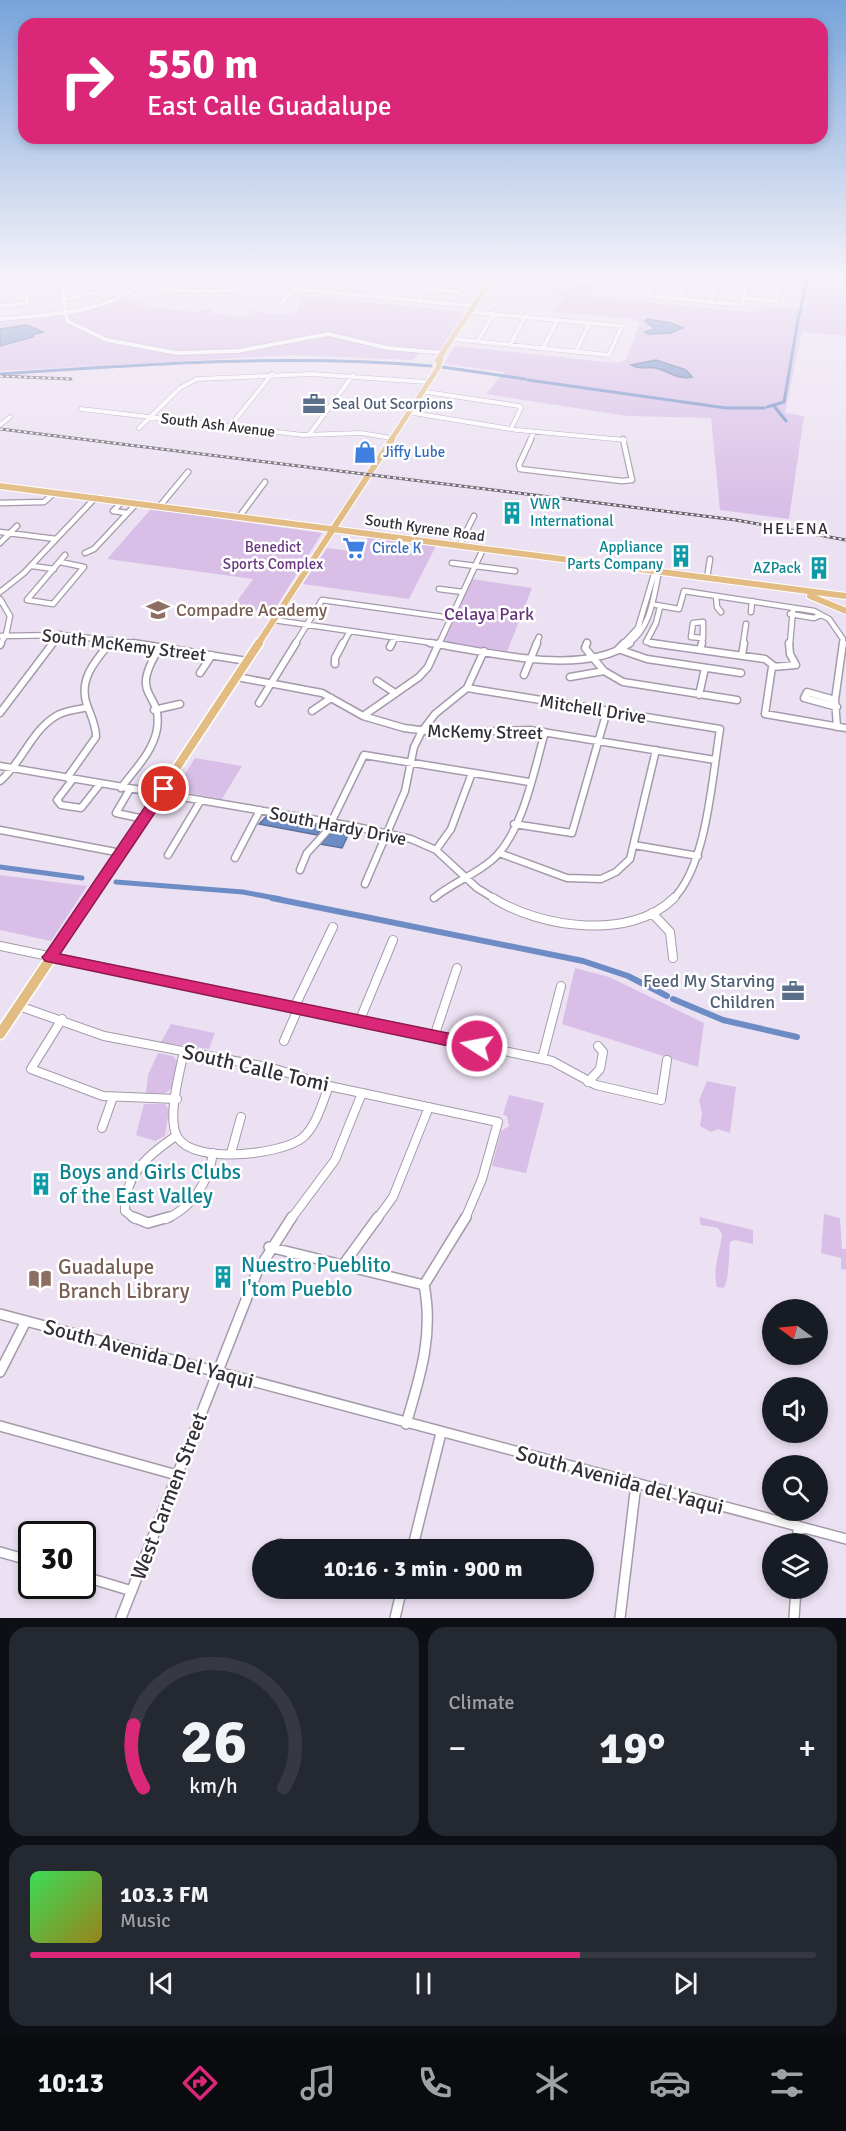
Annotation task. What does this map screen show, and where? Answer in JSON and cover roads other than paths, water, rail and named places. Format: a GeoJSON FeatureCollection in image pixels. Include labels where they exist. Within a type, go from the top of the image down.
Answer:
{"type":"FeatureCollection","features":[{"type":"Feature","properties":{"kind":"main road"},"geometry":{"type":"LineString","coordinates":[[0,1034],[237,677],[443,355]]}},
{"type":"Feature","properties":{"kind":"main road","name":"South Kyrene Road"},"geometry":{"type":"LineString","coordinates":[[0,486],[846,596]]}},
{"type":"Feature","properties":{"kind":"main road"},"geometry":{"type":"LineString","coordinates":[[765,586],[817,598],[846,611]]}},
{"type":"Feature","properties":{"kind":"street"},"geometry":{"type":"LineString","coordinates":[[431,353],[443,355]]}},
{"type":"Feature","properties":{"kind":"street"},"geometry":{"type":"LineString","coordinates":[[582,353],[609,355],[610,353]]}},
{"type":"Feature","properties":{"kind":"street"},"geometry":{"type":"LineString","coordinates":[[139,428],[153,417],[182,386],[197,379],[272,374],[353,375],[426,382]]}},
{"type":"Feature","properties":{"kind":"street"},"geometry":{"type":"LineString","coordinates":[[230,426],[272,374]]}},
{"type":"Feature","properties":{"kind":"street"},"geometry":{"type":"LineString","coordinates":[[309,435],[353,375]]}},
{"type":"Feature","properties":{"kind":"street"},"geometry":{"type":"LineString","coordinates":[[420,392],[521,407],[511,429]]}},
{"type":"Feature","properties":{"kind":"street","name":"South Ash Avenue"},"geometry":{"type":"LineString","coordinates":[[81,409],[309,435],[355,434],[391,438]]}},
{"type":"Feature","properties":{"kind":"street"},"geometry":{"type":"LineString","coordinates":[[407,412],[534,432],[625,439],[626,458],[632,478],[630,481],[518,468],[534,432]]}},
{"type":"Feature","properties":{"kind":"street"},"geometry":{"type":"LineString","coordinates":[[0,425],[10,417]]}},
{"type":"Feature","properties":{"kind":"street"},"geometry":{"type":"LineString","coordinates":[[159,507],[188,472]]}},
{"type":"Feature","properties":{"kind":"street"},"geometry":{"type":"LineString","coordinates":[[239,517],[266,482]]}},
{"type":"Feature","properties":{"kind":"street"},"geometry":{"type":"LineString","coordinates":[[0,503],[44,502],[54,493]]}},
{"type":"Feature","properties":{"kind":"street"},"geometry":{"type":"LineString","coordinates":[[0,592],[32,566],[94,498]]}},
{"type":"Feature","properties":{"kind":"street"},"geometry":{"type":"LineString","coordinates":[[122,502],[113,511],[127,513]]}},
{"type":"Feature","properties":{"kind":"street"},"geometry":{"type":"LineString","coordinates":[[85,553],[94,549],[136,504]]}},
{"type":"Feature","properties":{"kind":"street"},"geometry":{"type":"LineString","coordinates":[[459,546],[474,516]]}},
{"type":"Feature","properties":{"kind":"street"},"geometry":{"type":"LineString","coordinates":[[0,543],[17,526]]}},
{"type":"Feature","properties":{"kind":"street"},"geometry":{"type":"LineString","coordinates":[[0,532],[56,540]]}},
{"type":"Feature","properties":{"kind":"street"},"geometry":{"type":"LineString","coordinates":[[363,716],[419,677],[428,667],[483,549]]}},
{"type":"Feature","properties":{"kind":"street"},"geometry":{"type":"LineString","coordinates":[[60,562],[84,567],[53,604],[27,600],[65,555]]}},
{"type":"Feature","properties":{"kind":"street"},"geometry":{"type":"LineString","coordinates":[[706,578],[710,559]]}},
{"type":"Feature","properties":{"kind":"street"},"geometry":{"type":"LineString","coordinates":[[452,563],[515,571]]}},
{"type":"Feature","properties":{"kind":"street"},"geometry":{"type":"LineString","coordinates":[[32,566],[54,569]]}},
{"type":"Feature","properties":{"kind":"street"},"geometry":{"type":"LineString","coordinates":[[274,620],[531,657],[561,660],[593,657],[631,643],[643,629],[658,576],[656,571]]}},
{"type":"Feature","properties":{"kind":"street"},"geometry":{"type":"LineString","coordinates":[[439,589],[463,592]]}},
{"type":"Feature","properties":{"kind":"street"},"geometry":{"type":"LineString","coordinates":[[791,611],[789,654],[796,665],[774,666],[765,659],[646,642],[656,623],[658,606],[679,609],[684,591],[752,601],[791,611],[821,615],[835,626],[843,639],[835,700],[837,727]]}},
{"type":"Feature","properties":{"kind":"street"},"geometry":{"type":"LineString","coordinates":[[716,596],[717,607],[721,612]]}},
{"type":"Feature","properties":{"kind":"street"},"geometry":{"type":"LineString","coordinates":[[0,599],[10,616],[0,645]]}},
{"type":"Feature","properties":{"kind":"street"},"geometry":{"type":"LineString","coordinates":[[259,703],[322,600],[451,618]]}},
{"type":"Feature","properties":{"kind":"street"},"geometry":{"type":"LineString","coordinates":[[751,612],[752,601]]}},
{"type":"Feature","properties":{"kind":"street"},"geometry":{"type":"LineString","coordinates":[[742,655],[746,624]]}},
{"type":"Feature","properties":{"kind":"street"},"geometry":{"type":"LineString","coordinates":[[335,664],[335,658],[350,631]]}},
{"type":"Feature","properties":{"kind":"street"},"geometry":{"type":"LineString","coordinates":[[0,713],[60,634]]}},
{"type":"Feature","properties":{"kind":"street","name":"South McKemy Street"},"geometry":{"type":"LineString","coordinates":[[3,636],[60,634],[247,661]]}},
{"type":"Feature","properties":{"kind":"street"},"geometry":{"type":"LineString","coordinates":[[390,647],[395,638]]}},
{"type":"Feature","properties":{"kind":"street"},"geometry":{"type":"LineString","coordinates":[[524,675],[539,638]]}},
{"type":"Feature","properties":{"kind":"street"},"geometry":{"type":"LineString","coordinates":[[700,650],[703,638]]}},
{"type":"Feature","properties":{"kind":"street"},"geometry":{"type":"LineString","coordinates":[[100,784],[81,808],[57,803],[96,737],[97,729],[84,690],[86,676],[112,640]]}},
{"type":"Feature","properties":{"kind":"street"},"geometry":{"type":"LineString","coordinates":[[587,642],[585,648],[604,671],[628,683],[737,700]]}},
{"type":"Feature","properties":{"kind":"street"},"geometry":{"type":"LineString","coordinates":[[121,788],[154,737],[157,720],[142,684],[144,672],[160,647]]}},
{"type":"Feature","properties":{"kind":"street"},"geometry":{"type":"LineString","coordinates":[[618,649],[637,657],[741,673]]}},
{"type":"Feature","properties":{"kind":"street"},"geometry":{"type":"LineString","coordinates":[[364,884],[405,791],[410,763],[422,731],[435,714],[467,688],[484,651]]}},
{"type":"Feature","properties":{"kind":"street"},"geometry":{"type":"LineString","coordinates":[[200,673],[212,655]]}},
{"type":"Feature","properties":{"kind":"street"},"geometry":{"type":"LineString","coordinates":[[774,666],[765,714],[846,728]]}},
{"type":"Feature","properties":{"kind":"street"},"geometry":{"type":"LineString","coordinates":[[699,695],[705,668]]}},
{"type":"Feature","properties":{"kind":"street"},"geometry":{"type":"LineString","coordinates":[[570,677],[604,671]]}},
{"type":"Feature","properties":{"kind":"street","name":"McKemy Street"},"geometry":{"type":"LineString","coordinates":[[237,677],[297,687],[331,698],[363,716],[385,724],[422,731],[545,732],[715,760]]}},
{"type":"Feature","properties":{"kind":"street"},"geometry":{"type":"LineString","coordinates":[[377,681],[395,693]]}},
{"type":"Feature","properties":{"kind":"street","name":"Mitchell Drive"},"geometry":{"type":"LineString","coordinates":[[467,688],[720,729]]}},
{"type":"Feature","properties":{"kind":"street"},"geometry":{"type":"LineString","coordinates":[[835,700],[807,692],[804,698],[837,707]]}},
{"type":"Feature","properties":{"kind":"street"},"geometry":{"type":"LineString","coordinates":[[312,711],[331,698]]}},
{"type":"Feature","properties":{"kind":"street"},"geometry":{"type":"LineString","coordinates":[[154,710],[180,704]]}},
{"type":"Feature","properties":{"kind":"street"},"geometry":{"type":"LineString","coordinates":[[0,781],[13,769],[51,720],[62,714],[88,707]]}},
{"type":"Feature","properties":{"kind":"street"},"geometry":{"type":"LineString","coordinates":[[514,824],[573,833],[607,711]]}},
{"type":"Feature","properties":{"kind":"street","name":"South Hardy Drive"},"geometry":{"type":"LineString","coordinates":[[0,766],[387,833],[436,850],[494,901],[537,919],[593,926],[636,920],[666,907],[686,887],[698,856],[720,729]]}},
{"type":"Feature","properties":{"kind":"street"},"geometry":{"type":"LineString","coordinates":[[483,731],[484,740]]}},
{"type":"Feature","properties":{"kind":"street"},"geometry":{"type":"LineString","coordinates":[[434,898],[499,853],[514,824],[545,732]]}},
{"type":"Feature","properties":{"kind":"street"},"geometry":{"type":"LineString","coordinates":[[499,853],[565,879],[581,881],[596,880],[623,868],[630,859],[634,845],[656,750]]}},
{"type":"Feature","properties":{"kind":"street"},"geometry":{"type":"LineString","coordinates":[[300,870],[307,853],[331,823],[364,755],[529,782]]}},
{"type":"Feature","properties":{"kind":"street"},"geometry":{"type":"LineString","coordinates":[[436,850],[451,829],[472,773]]}},
{"type":"Feature","properties":{"kind":"street"},"geometry":{"type":"LineString","coordinates":[[130,789],[116,813],[144,819]]}},
{"type":"Feature","properties":{"kind":"street"},"geometry":{"type":"LineString","coordinates":[[168,855],[201,800]]}},
{"type":"Feature","properties":{"kind":"street"},"geometry":{"type":"LineString","coordinates":[[235,858],[260,810]]}},
{"type":"Feature","properties":{"kind":"street"},"geometry":{"type":"LineString","coordinates":[[0,830],[121,853]]}},
{"type":"Feature","properties":{"kind":"street"},"geometry":{"type":"LineString","coordinates":[[634,845],[698,856]]}},
{"type":"Feature","properties":{"kind":"street"},"geometry":{"type":"LineString","coordinates":[[652,913],[664,922],[674,938],[673,958]]}},
{"type":"Feature","properties":{"kind":"street"},"geometry":{"type":"LineString","coordinates":[[284,1041],[326,938],[333,927]]}},
{"type":"Feature","properties":{"kind":"street"},"geometry":{"type":"LineString","coordinates":[[359,1022],[393,940]]}},
{"type":"Feature","properties":{"kind":"street"},"geometry":{"type":"LineString","coordinates":[[0,946],[542,1059],[571,1069],[588,1082],[605,1089],[661,1100],[668,1060]]}},
{"type":"Feature","properties":{"kind":"street"},"geometry":{"type":"LineString","coordinates":[[434,1037],[457,968]]}},
{"type":"Feature","properties":{"kind":"street"},"geometry":{"type":"LineString","coordinates":[[542,1059],[561,986]]}},
{"type":"Feature","properties":{"kind":"street","name":"South Calle Tomi"},"geometry":{"type":"LineString","coordinates":[[19,1006],[62,1019],[104,1036],[272,1068],[329,1086],[498,1122],[482,1179],[466,1217],[424,1285]]}},
{"type":"Feature","properties":{"kind":"street"},"geometry":{"type":"LineString","coordinates":[[62,1019],[31,1069],[54,1075],[92,1093],[113,1097],[177,1099]]}},
{"type":"Feature","properties":{"kind":"street"},"geometry":{"type":"LineString","coordinates":[[588,1082],[603,1061],[603,1052],[598,1046]]}},
{"type":"Feature","properties":{"kind":"street"},"geometry":{"type":"LineString","coordinates":[[184,1051],[174,1120],[176,1136],[189,1148],[213,1153],[231,1153],[281,1147],[301,1139],[311,1126],[329,1086]]}},
{"type":"Feature","properties":{"kind":"street","name":"West Carmen Street"},"geometry":{"type":"LineString","coordinates":[[121,1618],[269,1248],[329,1169],[341,1149],[362,1093]]}},
{"type":"Feature","properties":{"kind":"street"},"geometry":{"type":"LineString","coordinates":[[102,1128],[113,1097]]}},
{"type":"Feature","properties":{"kind":"street"},"geometry":{"type":"LineString","coordinates":[[343,1265],[393,1197],[429,1107]]}},
{"type":"Feature","properties":{"kind":"street"},"geometry":{"type":"LineString","coordinates":[[231,1153],[241,1117]]}},
{"type":"Feature","properties":{"kind":"street"},"geometry":{"type":"LineString","coordinates":[[176,1136],[139,1164],[128,1188],[124,1200],[125,1210],[140,1223],[155,1224],[179,1211],[199,1192],[209,1174],[213,1153]]}},
{"type":"Feature","properties":{"kind":"street"},"geometry":{"type":"LineString","coordinates":[[269,1248],[424,1285],[429,1304],[429,1342],[406,1424]]}},
{"type":"Feature","properties":{"kind":"street","name":"South Avenida Del Yaqui"},"geometry":{"type":"LineString","coordinates":[[0,1314],[406,1424]]}},
{"type":"Feature","properties":{"kind":"street"},"geometry":{"type":"LineString","coordinates":[[0,1372],[26,1321]]}},
{"type":"Feature","properties":{"kind":"street","name":"South Avenida del Yaqui"},"geometry":{"type":"LineString","coordinates":[[406,1424],[846,1539]]}},
{"type":"Feature","properties":{"kind":"street"},"geometry":{"type":"LineString","coordinates":[[0,1426],[177,1475]]}},
{"type":"Feature","properties":{"kind":"street"},"geometry":{"type":"LineString","coordinates":[[415,1539],[441,1433]]}},
{"type":"Feature","properties":{"kind":"street"},"geometry":{"type":"LineString","coordinates":[[620,1618],[636,1484]]}},
{"type":"Feature","properties":{"kind":"street"},"geometry":{"type":"LineString","coordinates":[[798,1526],[798,1533]]}},
{"type":"Feature","properties":{"kind":"street"},"geometry":{"type":"LineString","coordinates":[[0,1552],[18,1557]]}},
{"type":"Feature","properties":{"kind":"street"},"geometry":{"type":"LineString","coordinates":[[96,1580],[132,1591]]}},
{"type":"Feature","properties":{"kind":"street"},"geometry":{"type":"LineString","coordinates":[[394,1618],[399,1599]]}},
{"type":"Feature","properties":{"kind":"street"},"geometry":{"type":"LineString","coordinates":[[795,1618],[796,1599]]}},
{"type":"Feature","properties":{"kind":"water"},"geometry":{"type":"Polygon","coordinates":[[[656,360],[686,370],[692,377],[679,377],[655,368],[638,368],[631,365],[656,360]]]}},
{"type":"Feature","properties":{"kind":"water"},"geometry":{"type":"Polygon","coordinates":[[[267,816],[322,828],[317,835],[259,824],[267,816]]]}},
{"type":"Feature","properties":{"kind":"water"},"geometry":{"type":"Polygon","coordinates":[[[336,829],[350,831],[342,848],[320,844],[336,829]]]}},
{"type":"Feature","properties":{"kind":"waterway"},"geometry":{"type":"LineString","coordinates":[[767,407],[784,402],[792,353]]}},
{"type":"Feature","properties":{"kind":"waterway"},"geometry":{"type":"LineString","coordinates":[[0,374],[162,364],[269,361],[377,362],[431,366]]}},
{"type":"Feature","properties":{"kind":"waterway"},"geometry":{"type":"LineString","coordinates":[[442,367],[525,379]]}},
{"type":"Feature","properties":{"kind":"waterway"},"geometry":{"type":"LineString","coordinates":[[528,380],[726,408],[764,408]]}},
{"type":"Feature","properties":{"kind":"waterway"},"geometry":{"type":"LineString","coordinates":[[774,406],[786,421]]}},
{"type":"Feature","properties":{"kind":"waterway"},"geometry":{"type":"LineString","coordinates":[[0,867],[82,878]]}},
{"type":"Feature","properties":{"kind":"waterway"},"geometry":{"type":"LineString","coordinates":[[116,882],[243,892],[280,899]]}},
{"type":"Feature","properties":{"kind":"waterway"},"geometry":{"type":"LineString","coordinates":[[272,898],[583,961],[628,976],[667,996]]}},
{"type":"Feature","properties":{"kind":"waterway"},"geometry":{"type":"LineString","coordinates":[[673,999],[723,1020],[797,1037]]}},
{"type":"Feature","properties":{"kind":"railway"},"geometry":{"type":"LineString","coordinates":[[0,376],[71,379]]}},
{"type":"Feature","properties":{"kind":"railway"},"geometry":{"type":"LineString","coordinates":[[0,429],[736,520],[846,540]]}},
{"type":"Feature","properties":{"kind":"place","name":"Seal Out Scorpions"},"geometry":{"type":"Point","coordinates":[314,404]}},
{"type":"Feature","properties":{"kind":"place","name":"Jiffy Lube"},"geometry":{"type":"Point","coordinates":[365,452]}},
{"type":"Feature","properties":{"kind":"place","name":"VWR International"},"geometry":{"type":"Point","coordinates":[512,513]}},
{"type":"Feature","properties":{"kind":"place","name":"Circle K"},"geometry":{"type":"Point","coordinates":[354,548]}},
{"type":"Feature","properties":{"kind":"place","name":"Appliance Parts Company"},"geometry":{"type":"Point","coordinates":[681,556]}},
{"type":"Feature","properties":{"kind":"place","name":"AZPack"},"geometry":{"type":"Point","coordinates":[819,568]}},
{"type":"Feature","properties":{"kind":"place","name":"Compadre Academy"},"geometry":{"type":"Point","coordinates":[158,610]}},
{"type":"Feature","properties":{"kind":"place","name":"Feed My Starving Children"},"geometry":{"type":"Point","coordinates":[793,991]}},
{"type":"Feature","properties":{"kind":"place","name":"Boys and Girls Clubs of the East Valley"},"geometry":{"type":"Point","coordinates":[41,1184]}},
{"type":"Feature","properties":{"kind":"place","name":"Nuestro Pueblito I'tom Pueblo"},"geometry":{"type":"Point","coordinates":[223,1277]}},
{"type":"Feature","properties":{"kind":"place","name":"Guadalupe Branch Library"},"geometry":{"type":"Point","coordinates":[40,1279]}},
{"type":"Feature","properties":{"kind":"district","name":"HELENA"},"geometry":{"type":"Point","coordinates":[796,529]}},
{"type":"Feature","properties":{"kind":"park label","name":"Benedict Sports Complex"},"geometry":{"type":"Point","coordinates":[273,556]}},
{"type":"Feature","properties":{"kind":"park label","name":"Celaya Park"},"geometry":{"type":"Point","coordinates":[489,614]}}]}
